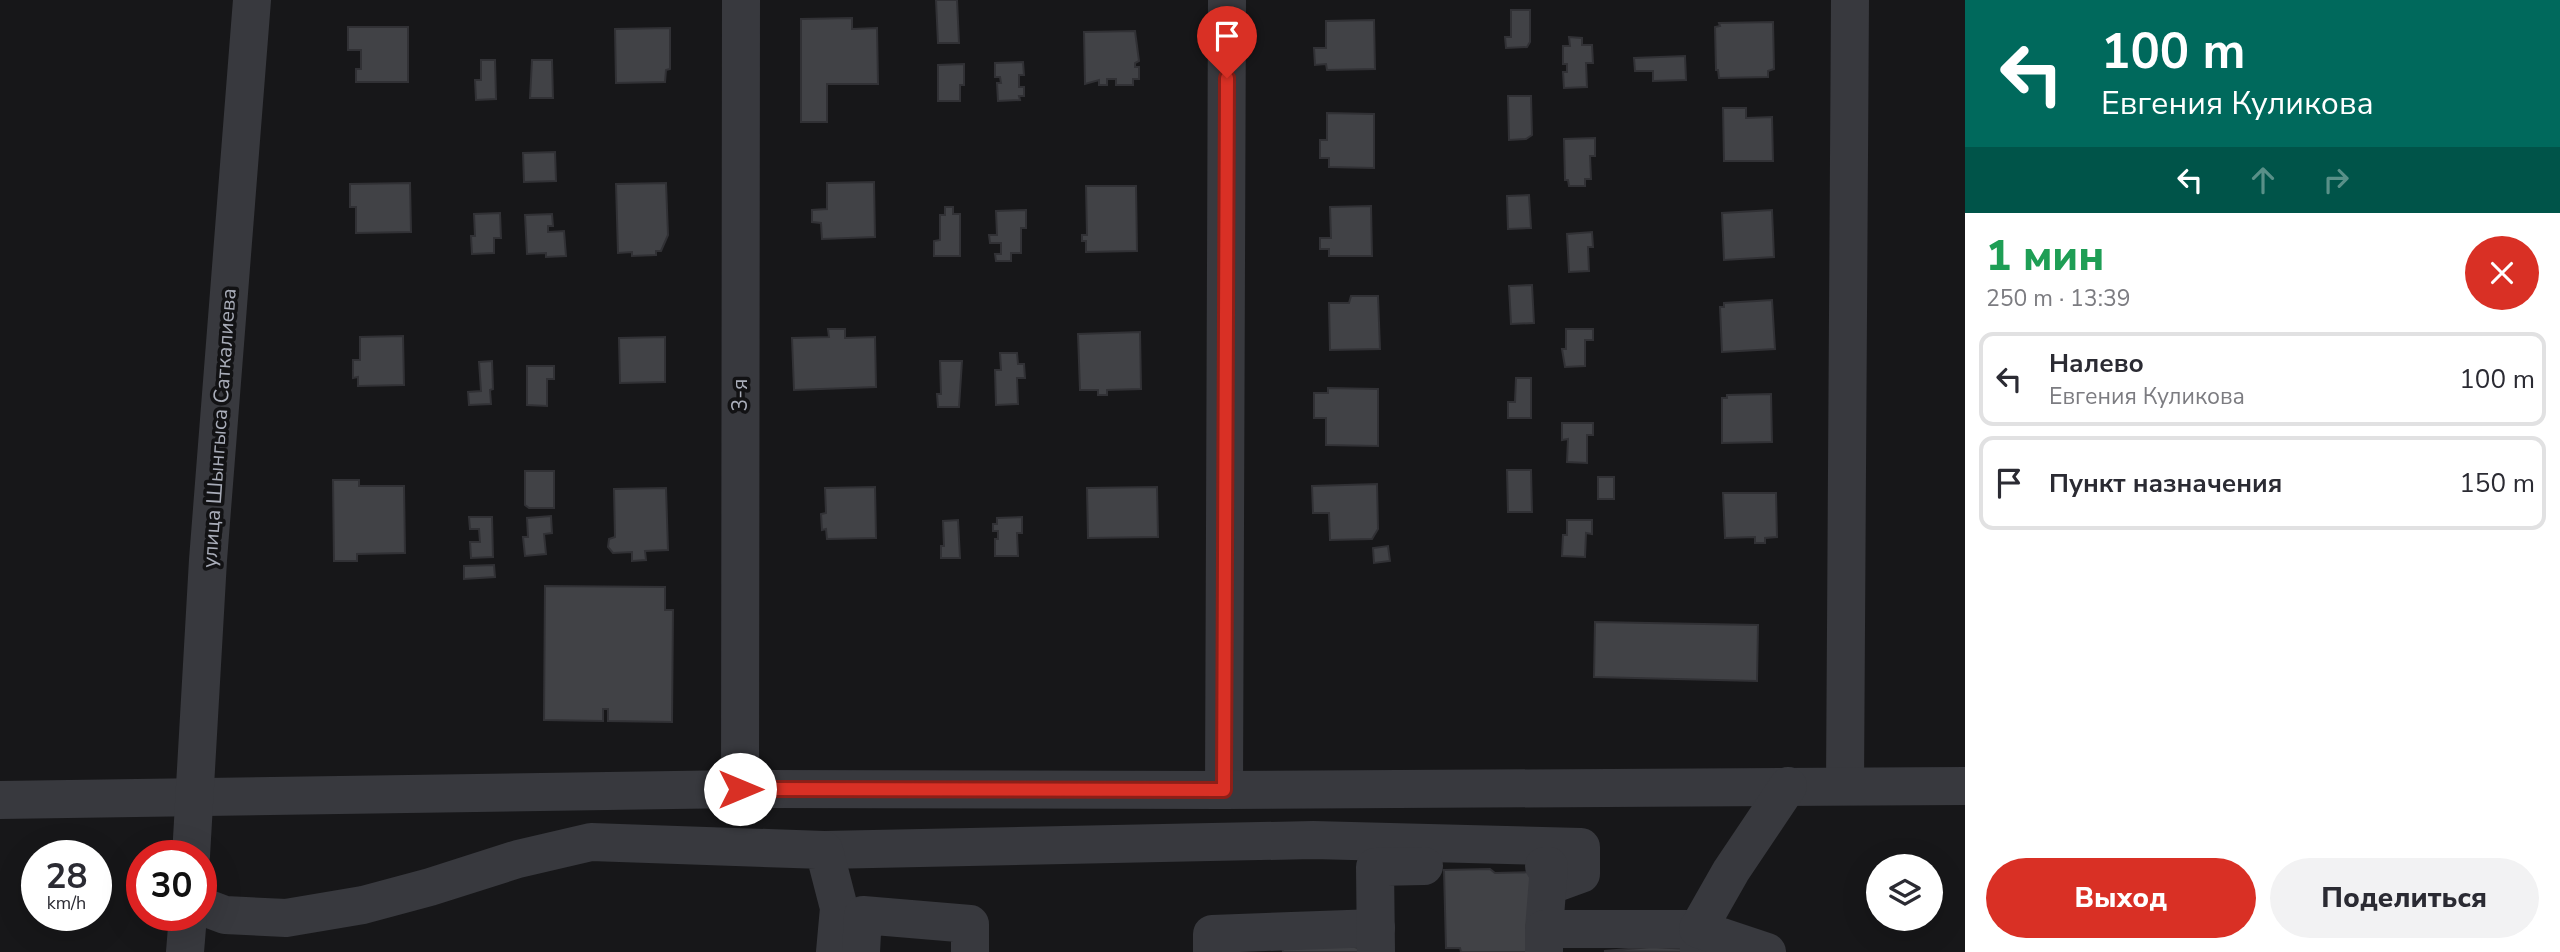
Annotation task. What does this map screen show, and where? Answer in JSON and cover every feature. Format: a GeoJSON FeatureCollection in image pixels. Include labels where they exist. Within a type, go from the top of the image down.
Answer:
{"type":"FeatureCollection","features":[{"type":"Feature","properties":{"kind":"street","name":"улица Шынгыса Саткалиева"},"geometry":{"type":"LineString","coordinates":[[192,840],[208,560],[252,0]]}},
{"type":"Feature","properties":{"kind":"street","name":"3-я"},"geometry":{"type":"LineString","coordinates":[[740,789],[741,0]]}},
{"type":"Feature","properties":{"kind":"street"},"geometry":{"type":"LineString","coordinates":[[1224,790],[1227,0]]}},
{"type":"Feature","properties":{"kind":"street"},"geometry":{"type":"LineString","coordinates":[[1845,786],[1850,0]]}},
{"type":"Feature","properties":{"kind":"street"},"geometry":{"type":"LineString","coordinates":[[1699,940],[1731,871],[1788,786]]}},
{"type":"Feature","properties":{"kind":"street"},"geometry":{"type":"LineString","coordinates":[[0,800],[740,789],[1224,790],[1965,786]]}},
{"type":"Feature","properties":{"kind":"street"},"geometry":{"type":"LineString","coordinates":[[217,912],[225,915],[286,918],[363,905],[518,859],[591,842],[824,850],[1313,840],[1581,847],[1581,874],[1548,886]]}},
{"type":"Feature","properties":{"kind":"street"},"geometry":{"type":"LineString","coordinates":[[824,850],[839,908],[835,952]]}},
{"type":"Feature","properties":{"kind":"street"},"geometry":{"type":"LineString","coordinates":[[1212,952],[1212,934],[1376,940],[1375,867],[1549,866],[1544,941],[1699,940],[1767,952]]}},
{"type":"Feature","properties":{"kind":"street"},"geometry":{"type":"LineString","coordinates":[[860,952],[863,915],[970,924],[970,952]]}},
{"type":"Feature","properties":{"kind":"street"},"geometry":{"type":"LineString","coordinates":[[185,952],[187,931]]}},
{"type":"Feature","properties":{"kind":"building"},"geometry":{"type":"Polygon","coordinates":[[[936,0],[957,0],[959,43],[938,43],[936,0]]]}},
{"type":"Feature","properties":{"kind":"building"},"geometry":{"type":"Polygon","coordinates":[[[1511,10],[1530,10],[1530,42],[1527,47],[1506,48],[1505,37],[1511,37],[1511,10]]]}},
{"type":"Feature","properties":{"kind":"building"},"geometry":{"type":"Polygon","coordinates":[[[852,18],[852,29],[877,28],[878,84],[827,84],[827,122],[801,122],[801,19],[852,18]]]}},
{"type":"Feature","properties":{"kind":"building"},"geometry":{"type":"Polygon","coordinates":[[[1374,20],[1375,69],[1327,70],[1326,64],[1315,65],[1314,48],[1326,48],[1326,21],[1374,20]]]}},
{"type":"Feature","properties":{"kind":"building"},"geometry":{"type":"Polygon","coordinates":[[[1773,22],[1774,69],[1768,71],[1768,77],[1719,78],[1716,70],[1715,27],[1720,26],[1719,23],[1773,22]]]}},
{"type":"Feature","properties":{"kind":"building"},"geometry":{"type":"Polygon","coordinates":[[[348,27],[408,27],[408,82],[356,82],[356,69],[361,69],[361,50],[348,50],[348,27]]]}},
{"type":"Feature","properties":{"kind":"building"},"geometry":{"type":"Polygon","coordinates":[[[670,28],[670,69],[666,70],[665,82],[616,83],[615,29],[670,28]]]}},
{"type":"Feature","properties":{"kind":"building"},"geometry":{"type":"Polygon","coordinates":[[[1135,31],[1139,61],[1135,63],[1135,67],[1139,67],[1139,79],[1133,79],[1133,85],[1116,85],[1116,79],[1107,79],[1107,85],[1099,85],[1099,80],[1085,84],[1084,32],[1135,31]]]}},
{"type":"Feature","properties":{"kind":"building"},"geometry":{"type":"Polygon","coordinates":[[[1569,37],[1582,38],[1582,45],[1592,45],[1593,63],[1586,63],[1587,87],[1564,88],[1563,72],[1567,72],[1567,64],[1563,64],[1563,46],[1570,46],[1569,37]]]}},
{"type":"Feature","properties":{"kind":"building"},"geometry":{"type":"Polygon","coordinates":[[[1685,56],[1686,80],[1653,81],[1653,71],[1635,71],[1634,58],[1685,56]]]}},
{"type":"Feature","properties":{"kind":"building"},"geometry":{"type":"Polygon","coordinates":[[[481,60],[495,60],[496,99],[476,100],[475,80],[481,80],[481,60]]]}},
{"type":"Feature","properties":{"kind":"building"},"geometry":{"type":"Polygon","coordinates":[[[532,60],[552,60],[553,98],[530,98],[532,60]]]}},
{"type":"Feature","properties":{"kind":"building"},"geometry":{"type":"Polygon","coordinates":[[[1023,62],[1024,75],[1019,75],[1019,87],[1024,87],[1024,96],[1019,96],[1020,100],[998,101],[997,83],[1001,83],[1000,77],[995,77],[995,63],[1023,62]]]}},
{"type":"Feature","properties":{"kind":"building"},"geometry":{"type":"Polygon","coordinates":[[[964,64],[964,85],[960,85],[960,101],[938,101],[938,65],[964,64]]]}},
{"type":"Feature","properties":{"kind":"building"},"geometry":{"type":"Polygon","coordinates":[[[1508,96],[1531,96],[1532,135],[1526,139],[1509,140],[1508,96]]]}},
{"type":"Feature","properties":{"kind":"building"},"geometry":{"type":"Polygon","coordinates":[[[1723,108],[1746,108],[1746,118],[1772,117],[1773,161],[1724,161],[1723,108]]]}},
{"type":"Feature","properties":{"kind":"building"},"geometry":{"type":"Polygon","coordinates":[[[1327,113],[1374,114],[1374,168],[1329,167],[1329,158],[1320,158],[1320,140],[1327,140],[1327,113]]]}},
{"type":"Feature","properties":{"kind":"building"},"geometry":{"type":"Polygon","coordinates":[[[1595,138],[1595,156],[1590,156],[1591,179],[1585,179],[1585,186],[1569,186],[1568,180],[1565,180],[1564,139],[1595,138]]]}},
{"type":"Feature","properties":{"kind":"building"},"geometry":{"type":"Polygon","coordinates":[[[555,152],[556,181],[524,182],[523,153],[555,152]]]}},
{"type":"Feature","properties":{"kind":"building"},"geometry":{"type":"Polygon","coordinates":[[[874,182],[875,237],[822,239],[821,223],[812,222],[812,210],[827,209],[827,183],[874,182]]]}},
{"type":"Feature","properties":{"kind":"building"},"geometry":{"type":"Polygon","coordinates":[[[410,183],[411,232],[356,233],[356,207],[350,207],[350,184],[410,183]]]}},
{"type":"Feature","properties":{"kind":"building"},"geometry":{"type":"Polygon","coordinates":[[[666,183],[668,235],[661,251],[656,251],[656,255],[632,256],[632,252],[618,253],[616,184],[666,183]]]}},
{"type":"Feature","properties":{"kind":"building"},"geometry":{"type":"Polygon","coordinates":[[[1086,186],[1136,186],[1137,251],[1086,252],[1086,241],[1082,241],[1082,235],[1087,235],[1086,186]]]}},
{"type":"Feature","properties":{"kind":"building"},"geometry":{"type":"Polygon","coordinates":[[[1529,195],[1531,228],[1508,229],[1507,196],[1529,195]]]}},
{"type":"Feature","properties":{"kind":"building"},"geometry":{"type":"Polygon","coordinates":[[[1371,206],[1372,256],[1329,256],[1329,249],[1320,249],[1320,238],[1331,238],[1330,207],[1371,206]]]}},
{"type":"Feature","properties":{"kind":"building"},"geometry":{"type":"Polygon","coordinates":[[[945,207],[953,207],[953,214],[960,214],[960,256],[934,256],[934,241],[940,240],[940,215],[945,215],[945,207]]]}},
{"type":"Feature","properties":{"kind":"building"},"geometry":{"type":"Polygon","coordinates":[[[1026,210],[1026,228],[1021,228],[1021,253],[1011,253],[1011,261],[996,261],[995,254],[1001,254],[1001,243],[990,243],[989,235],[997,235],[996,211],[1026,210]]]}},
{"type":"Feature","properties":{"kind":"building"},"geometry":{"type":"Polygon","coordinates":[[[1772,210],[1774,257],[1724,260],[1722,213],[1772,210]]]}},
{"type":"Feature","properties":{"kind":"building"},"geometry":{"type":"Polygon","coordinates":[[[500,213],[501,238],[494,238],[494,253],[472,254],[474,214],[500,213]]]}},
{"type":"Feature","properties":{"kind":"building"},"geometry":{"type":"Polygon","coordinates":[[[552,214],[553,226],[548,226],[548,232],[564,231],[566,256],[527,254],[525,215],[552,214]]]}},
{"type":"Feature","properties":{"kind":"building"},"geometry":{"type":"Polygon","coordinates":[[[1592,232],[1593,247],[1588,247],[1589,271],[1569,272],[1567,234],[1592,232]]]}},
{"type":"Feature","properties":{"kind":"building"},"geometry":{"type":"Polygon","coordinates":[[[1532,285],[1534,323],[1511,324],[1509,286],[1532,285]]]}},
{"type":"Feature","properties":{"kind":"building"},"geometry":{"type":"Polygon","coordinates":[[[1351,296],[1378,296],[1380,349],[1330,350],[1329,303],[1349,303],[1351,296]]]}},
{"type":"Feature","properties":{"kind":"building"},"geometry":{"type":"Polygon","coordinates":[[[1772,300],[1775,349],[1722,352],[1720,307],[1724,307],[1724,303],[1772,300]]]}},
{"type":"Feature","properties":{"kind":"building"},"geometry":{"type":"Polygon","coordinates":[[[828,329],[845,329],[845,338],[875,337],[876,387],[794,390],[792,338],[829,337],[828,329]]]}},
{"type":"Feature","properties":{"kind":"building"},"geometry":{"type":"Polygon","coordinates":[[[1566,329],[1593,329],[1593,340],[1585,340],[1585,366],[1565,367],[1562,349],[1566,349],[1566,329]]]}},
{"type":"Feature","properties":{"kind":"building"},"geometry":{"type":"Polygon","coordinates":[[[1140,332],[1141,389],[1107,390],[1107,395],[1098,395],[1098,390],[1080,390],[1078,334],[1140,332]]]}},
{"type":"Feature","properties":{"kind":"building"},"geometry":{"type":"Polygon","coordinates":[[[403,336],[404,385],[358,386],[358,377],[353,378],[353,360],[360,360],[360,337],[403,336]]]}},
{"type":"Feature","properties":{"kind":"building"},"geometry":{"type":"Polygon","coordinates":[[[665,337],[665,382],[620,383],[619,338],[665,337]]]}},
{"type":"Feature","properties":{"kind":"building"},"geometry":{"type":"Polygon","coordinates":[[[1000,353],[1017,353],[1018,364],[1024,364],[1025,378],[1017,378],[1018,404],[996,405],[995,370],[1001,370],[1000,353]]]}},
{"type":"Feature","properties":{"kind":"building"},"geometry":{"type":"Polygon","coordinates":[[[492,361],[491,404],[469,405],[468,392],[481,391],[479,362],[492,361]]]}},
{"type":"Feature","properties":{"kind":"building"},"geometry":{"type":"Polygon","coordinates":[[[940,361],[962,361],[959,407],[938,407],[937,394],[941,394],[940,361]]]}},
{"type":"Feature","properties":{"kind":"building"},"geometry":{"type":"Polygon","coordinates":[[[527,366],[554,366],[554,379],[547,379],[547,406],[527,405],[527,366]]]}},
{"type":"Feature","properties":{"kind":"building"},"geometry":{"type":"Polygon","coordinates":[[[1516,378],[1531,378],[1531,418],[1508,418],[1508,402],[1515,402],[1516,378]]]}},
{"type":"Feature","properties":{"kind":"building"},"geometry":{"type":"Polygon","coordinates":[[[1328,388],[1378,389],[1378,446],[1326,445],[1326,418],[1314,418],[1314,393],[1328,393],[1328,388]]]}},
{"type":"Feature","properties":{"kind":"building"},"geometry":{"type":"Polygon","coordinates":[[[1771,394],[1772,442],[1722,443],[1722,398],[1727,398],[1727,395],[1771,394]]]}},
{"type":"Feature","properties":{"kind":"building"},"geometry":{"type":"Polygon","coordinates":[[[1562,423],[1593,423],[1593,435],[1587,435],[1587,463],[1567,462],[1568,439],[1562,440],[1562,423]]]}},
{"type":"Feature","properties":{"kind":"building"},"geometry":{"type":"Polygon","coordinates":[[[1507,470],[1531,470],[1532,512],[1508,512],[1507,470]]]}},
{"type":"Feature","properties":{"kind":"building"},"geometry":{"type":"Polygon","coordinates":[[[525,471],[554,471],[554,508],[529,508],[525,505],[525,471]]]}},
{"type":"Feature","properties":{"kind":"building"},"geometry":{"type":"Polygon","coordinates":[[[1598,477],[1614,477],[1614,499],[1598,499],[1598,477]]]}},
{"type":"Feature","properties":{"kind":"building"},"geometry":{"type":"Polygon","coordinates":[[[333,480],[359,480],[359,486],[404,486],[405,553],[357,554],[357,561],[334,561],[333,480]]]}},
{"type":"Feature","properties":{"kind":"building"},"geometry":{"type":"Polygon","coordinates":[[[1377,484],[1378,529],[1372,539],[1330,540],[1329,513],[1313,513],[1312,486],[1377,484]]]}},
{"type":"Feature","properties":{"kind":"building"},"geometry":{"type":"Polygon","coordinates":[[[875,487],[876,538],[827,539],[826,529],[822,530],[821,514],[826,513],[825,488],[875,487]]]}},
{"type":"Feature","properties":{"kind":"building"},"geometry":{"type":"Polygon","coordinates":[[[1157,487],[1158,537],[1088,538],[1087,488],[1157,487]]]}},
{"type":"Feature","properties":{"kind":"building"},"geometry":{"type":"Polygon","coordinates":[[[666,488],[668,550],[645,551],[646,560],[632,561],[632,552],[613,553],[608,547],[609,539],[615,537],[614,489],[666,488]]]}},
{"type":"Feature","properties":{"kind":"building"},"geometry":{"type":"Polygon","coordinates":[[[1723,493],[1776,493],[1777,537],[1765,538],[1765,543],[1755,543],[1755,537],[1725,538],[1723,493]]]}},
{"type":"Feature","properties":{"kind":"building"},"geometry":{"type":"Polygon","coordinates":[[[551,516],[552,533],[544,534],[546,554],[525,556],[523,537],[528,537],[527,518],[551,516]]]}},
{"type":"Feature","properties":{"kind":"building"},"geometry":{"type":"Polygon","coordinates":[[[469,517],[492,517],[493,557],[471,558],[470,542],[480,542],[479,529],[470,529],[469,517]]]}},
{"type":"Feature","properties":{"kind":"building"},"geometry":{"type":"Polygon","coordinates":[[[1022,517],[1022,533],[1017,533],[1018,556],[995,556],[998,531],[993,531],[993,524],[997,524],[997,518],[1022,517]]]}},
{"type":"Feature","properties":{"kind":"building"},"geometry":{"type":"Polygon","coordinates":[[[958,520],[960,558],[941,558],[941,546],[944,546],[943,521],[958,520]]]}},
{"type":"Feature","properties":{"kind":"building"},"geometry":{"type":"Polygon","coordinates":[[[1567,520],[1592,520],[1592,534],[1586,533],[1585,557],[1562,556],[1567,520]]]}},
{"type":"Feature","properties":{"kind":"building"},"geometry":{"type":"Polygon","coordinates":[[[1388,546],[1390,561],[1374,563],[1373,548],[1388,546]]]}},
{"type":"Feature","properties":{"kind":"building"},"geometry":{"type":"Polygon","coordinates":[[[494,565],[495,577],[464,579],[464,566],[494,565]]]}},
{"type":"Feature","properties":{"kind":"building"},"geometry":{"type":"Polygon","coordinates":[[[545,586],[665,587],[665,610],[673,610],[672,722],[608,721],[608,709],[603,709],[603,721],[544,720],[545,586]]]}},
{"type":"Feature","properties":{"kind":"building"},"geometry":{"type":"Polygon","coordinates":[[[1595,622],[1758,625],[1757,681],[1594,677],[1595,622]]]}},
{"type":"Feature","properties":{"kind":"building"},"geometry":{"type":"Polygon","coordinates":[[[1490,869],[1495,873],[1533,872],[1526,952],[1461,952],[1460,948],[1446,948],[1444,870],[1490,869]]]}},
{"type":"Feature","properties":{"kind":"building"},"geometry":{"type":"Polygon","coordinates":[[[1336,941],[1361,949],[1361,952],[1283,952],[1282,943],[1336,941]]]}},
{"type":"Feature","properties":{"kind":"building"},"geometry":{"type":"Polygon","coordinates":[[[1652,947],[1688,949],[1687,952],[1604,951],[1652,947]]]}},
{"type":"Feature","properties":{"kind":"route"},"geometry":{"type":"LineString","coordinates":[[740,789],[1224,790],[1227,78]]}}]}
